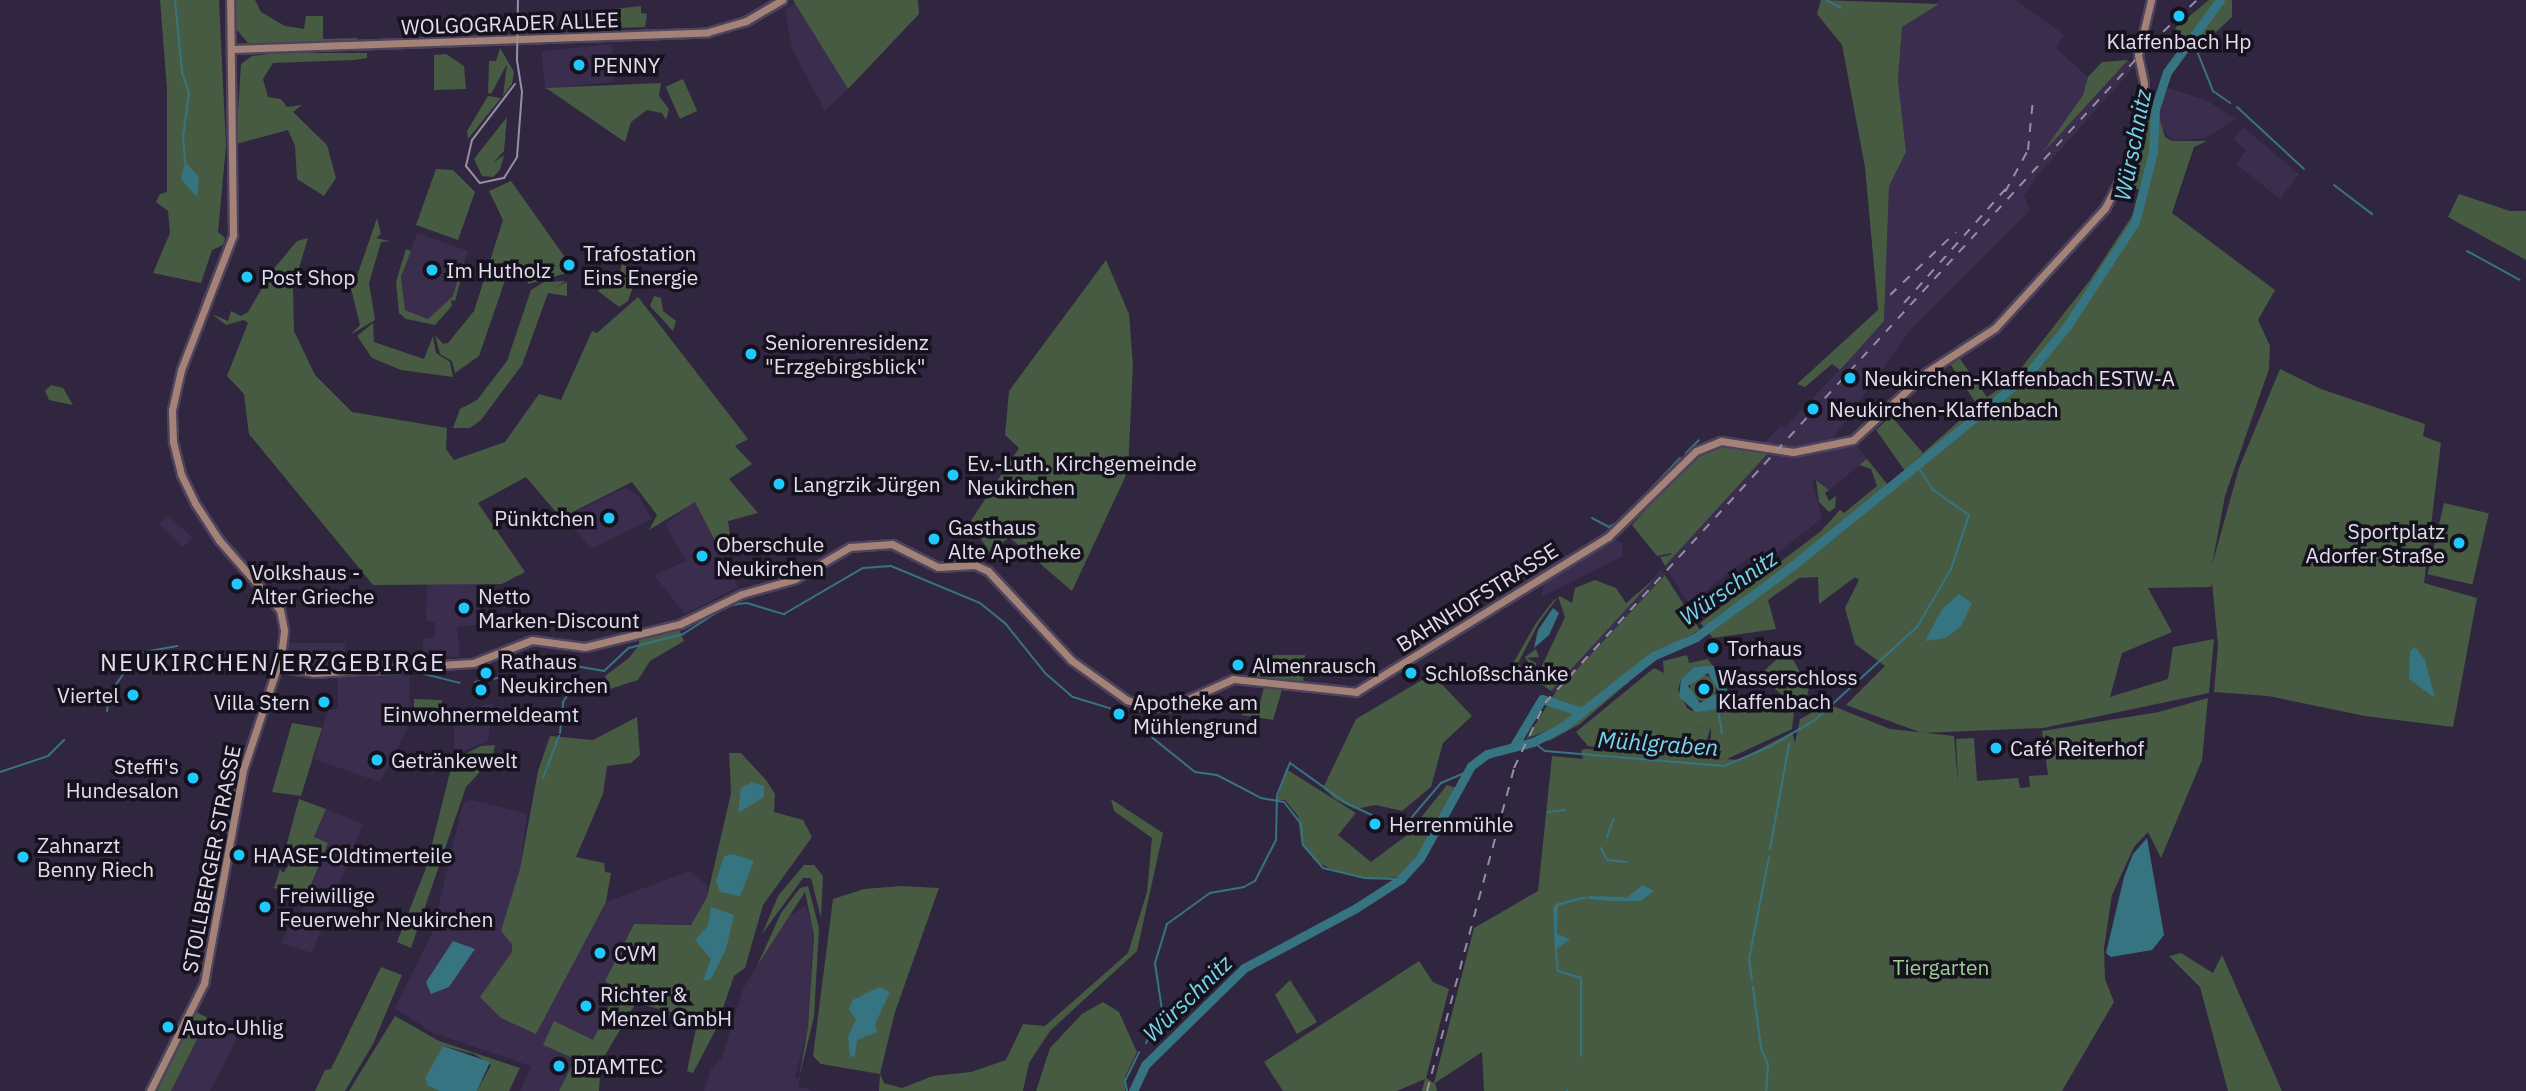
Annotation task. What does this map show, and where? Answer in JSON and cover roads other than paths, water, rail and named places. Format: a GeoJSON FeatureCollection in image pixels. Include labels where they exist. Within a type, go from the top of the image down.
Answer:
{"type":"FeatureCollection","features":[{"type":"Feature","properties":{"kind":"main road"},"geometry":{"type":"LineString","coordinates":[[230,0],[232,49]]}},
{"type":"Feature","properties":{"kind":"main road","name":"WOLGOGRADER ALLEE"},"geometry":{"type":"LineString","coordinates":[[232,49],[708,32],[746,21],[782,0]]}},
{"type":"Feature","properties":{"kind":"main road","name":"BAHNHOFSTRASSE"},"geometry":{"type":"LineString","coordinates":[[277,667],[313,673],[473,663],[532,640],[585,647],[680,624],[742,594],[795,579],[850,547],[892,544],[938,567],[975,565],[988,571],[1071,660],[1127,700],[1170,707],[1233,680],[1356,692],[1616,532],[1696,450],[1721,441],[1778,451],[1815,450],[1840,445],[1863,433],[1927,372],[1995,328],[2105,208],[2126,168],[2141,119],[2144,83],[2138,55],[2151,0]]}},
{"type":"Feature","properties":{"kind":"main road","name":"STOLLBERGER STRASSE"},"geometry":{"type":"LineString","coordinates":[[150,1091],[204,983],[243,770],[277,667],[284,630],[280,610],[202,516],[181,474],[173,441],[172,410],[181,370],[233,235],[232,49]]}},
{"type":"Feature","properties":{"kind":"waterway"},"geometry":{"type":"LineString","coordinates":[[175,0],[182,72],[189,94],[183,137],[185,162]]}},
{"type":"Feature","properties":{"kind":"waterway"},"geometry":{"type":"LineString","coordinates":[[1826,0],[1841,8]]}},
{"type":"Feature","properties":{"kind":"waterway","name":"Würschnitz"},"geometry":{"type":"LineString","coordinates":[[1133,1091],[1145,1065],[1244,968],[1356,908],[1401,879],[1420,858],[1471,766],[1487,754],[1533,742],[1564,726],[1653,656],[1696,637],[1791,567],[2026,376],[2067,326],[2135,222],[2153,152],[2155,109],[2167,72],[2220,0]]}},
{"type":"Feature","properties":{"kind":"waterway"},"geometry":{"type":"LineString","coordinates":[[2193,41],[2213,91],[2230,103]]}},
{"type":"Feature","properties":{"kind":"waterway"},"geometry":{"type":"LineString","coordinates":[[2237,107],[2304,169]]}},
{"type":"Feature","properties":{"kind":"waterway"},"geometry":{"type":"LineString","coordinates":[[2334,185],[2372,214]]}},
{"type":"Feature","properties":{"kind":"waterway"},"geometry":{"type":"LineString","coordinates":[[2467,251],[2520,280]]}},
{"type":"Feature","properties":{"kind":"waterway"},"geometry":{"type":"LineString","coordinates":[[1686,453],[1699,440]]}},
{"type":"Feature","properties":{"kind":"waterway"},"geometry":{"type":"LineString","coordinates":[[1625,516],[1680,458]]}},
{"type":"Feature","properties":{"kind":"waterway","name":"Mühlgraben"},"geometry":{"type":"LineString","coordinates":[[1533,742],[1545,751],[1724,766],[1769,747],[1815,720],[1917,627],[1951,569],[1969,515],[1933,490],[1917,465]]}},
{"type":"Feature","properties":{"kind":"waterway"},"geometry":{"type":"LineString","coordinates":[[1592,518],[1609,527],[1621,520]]}},
{"type":"Feature","properties":{"kind":"waterway"},"geometry":{"type":"LineString","coordinates":[[552,662],[604,671],[629,648],[683,634],[727,606],[747,603],[784,614],[863,568],[891,566],[980,603],[1005,623],[1045,673],[1073,697],[1110,708]]}},
{"type":"Feature","properties":{"kind":"waterway"},"geometry":{"type":"LineString","coordinates":[[107,711],[110,693],[138,653],[177,646]]}},
{"type":"Feature","properties":{"kind":"waterway"},"geometry":{"type":"LineString","coordinates":[[523,668],[536,665]]}},
{"type":"Feature","properties":{"kind":"waterway"},"geometry":{"type":"LineString","coordinates":[[416,672],[460,683]]}},
{"type":"Feature","properties":{"kind":"waterway"},"geometry":{"type":"LineString","coordinates":[[366,675],[401,674]]}},
{"type":"Feature","properties":{"kind":"waterway"},"geometry":{"type":"LineString","coordinates":[[475,682],[498,678]]}},
{"type":"Feature","properties":{"kind":"waterway"},"geometry":{"type":"LineString","coordinates":[[560,733],[563,702],[576,682]]}},
{"type":"Feature","properties":{"kind":"waterway"},"geometry":{"type":"LineString","coordinates":[[1515,744],[1542,699],[1582,712]]}},
{"type":"Feature","properties":{"kind":"waterway"},"geometry":{"type":"LineString","coordinates":[[1718,709],[1722,734]]}},
{"type":"Feature","properties":{"kind":"waterway"},"geometry":{"type":"LineString","coordinates":[[1144,731],[1195,772],[1217,775],[1261,798],[1284,802],[1301,824],[1303,845],[1323,868],[1365,878],[1401,879]]}},
{"type":"Feature","properties":{"kind":"waterway"},"geometry":{"type":"LineString","coordinates":[[543,778],[559,736]]}},
{"type":"Feature","properties":{"kind":"waterway"},"geometry":{"type":"LineString","coordinates":[[0,772],[48,756],[64,740]]}},
{"type":"Feature","properties":{"kind":"waterway"},"geometry":{"type":"LineString","coordinates":[[1770,849],[1789,744]]}},
{"type":"Feature","properties":{"kind":"waterway","name":"Mühlgraben"},"geometry":{"type":"LineString","coordinates":[[1146,1043],[1162,1010],[1155,963],[1167,924],[1210,893],[1244,887],[1255,881],[1276,840],[1277,795],[1290,763],[1346,803],[1372,815]]}},
{"type":"Feature","properties":{"kind":"waterway","name":"Mühlgraben"},"geometry":{"type":"LineString","coordinates":[[1388,827],[1406,824],[1441,783],[1469,771]]}},
{"type":"Feature","properties":{"kind":"waterway"},"geometry":{"type":"LineString","coordinates":[[1548,812],[1565,810]]}},
{"type":"Feature","properties":{"kind":"waterway"},"geometry":{"type":"LineString","coordinates":[[1607,837],[1614,818]]}},
{"type":"Feature","properties":{"kind":"waterway"},"geometry":{"type":"LineString","coordinates":[[1601,848],[1607,860],[1627,862]]}},
{"type":"Feature","properties":{"kind":"waterway"},"geometry":{"type":"LineString","coordinates":[[1752,980],[1749,959],[1769,857]]}},
{"type":"Feature","properties":{"kind":"waterway"},"geometry":{"type":"LineString","coordinates":[[1590,897],[1625,898]]}},
{"type":"Feature","properties":{"kind":"waterway"},"geometry":{"type":"LineString","coordinates":[[1556,935],[1557,905],[1584,898]]}},
{"type":"Feature","properties":{"kind":"waterway"},"geometry":{"type":"LineString","coordinates":[[1556,950],[1558,971],[1581,978],[1581,1056]]}},
{"type":"Feature","properties":{"kind":"waterway"},"geometry":{"type":"LineString","coordinates":[[1753,987],[1761,1048],[1768,1065],[1766,1091]]}},
{"type":"Feature","properties":{"kind":"waterway","name":"Mühlgraben"},"geometry":{"type":"LineString","coordinates":[[1127,1091],[1125,1081],[1139,1052]]}},
{"type":"Feature","properties":{"kind":"tram line"},"geometry":{"type":"LineString","coordinates":[[515,84],[472,140],[466,166],[480,183],[504,178],[517,157],[522,92],[517,61],[518,0]]}},
{"type":"Feature","properties":{"kind":"railway"},"geometry":{"type":"LineString","coordinates":[[1427,1091],[1514,768],[1545,703],[2150,44],[2197,0]]}},
{"type":"Feature","properties":{"kind":"railway"},"geometry":{"type":"LineString","coordinates":[[2005,192],[2028,150],[2033,99]]}},
{"type":"Feature","properties":{"kind":"railway"},"geometry":{"type":"LineString","coordinates":[[1904,303],[2009,185]]}},
{"type":"Feature","properties":{"kind":"railway"},"geometry":{"type":"LineString","coordinates":[[1890,295],[1956,232]]}},
{"type":"Feature","properties":{"kind":"place","name":"Klaffenbach Hp"},"geometry":{"type":"Point","coordinates":[2179,16]}},
{"type":"Feature","properties":{"kind":"place","name":"PENNY"},"geometry":{"type":"Point","coordinates":[579,65]}},
{"type":"Feature","properties":{"kind":"place","name":"Trafostation Eins Energie"},"geometry":{"type":"Point","coordinates":[569,265]}},
{"type":"Feature","properties":{"kind":"place","name":"Im Hutholz"},"geometry":{"type":"Point","coordinates":[432,270]}},
{"type":"Feature","properties":{"kind":"place","name":"Post Shop"},"geometry":{"type":"Point","coordinates":[247,277]}},
{"type":"Feature","properties":{"kind":"place","name":"Seniorenresidenz \"Erzgebirgsblick\""},"geometry":{"type":"Point","coordinates":[751,354]}},
{"type":"Feature","properties":{"kind":"place","name":"Neukirchen-Klaffenbach ESTW-A"},"geometry":{"type":"Point","coordinates":[1850,378]}},
{"type":"Feature","properties":{"kind":"place","name":"Neukirchen-Klaffenbach"},"geometry":{"type":"Point","coordinates":[1813,409]}},
{"type":"Feature","properties":{"kind":"place","name":"Ev.-Luth. Kirchgemeinde Neukirchen"},"geometry":{"type":"Point","coordinates":[953,475]}},
{"type":"Feature","properties":{"kind":"place","name":"Langrzik Jürgen"},"geometry":{"type":"Point","coordinates":[779,484]}},
{"type":"Feature","properties":{"kind":"place","name":"Pünktchen"},"geometry":{"type":"Point","coordinates":[609,518]}},
{"type":"Feature","properties":{"kind":"place","name":"Gasthaus Alte Apotheke"},"geometry":{"type":"Point","coordinates":[934,539]}},
{"type":"Feature","properties":{"kind":"place","name":"Sportplatz Adorfer Straße"},"geometry":{"type":"Point","coordinates":[2459,543]}},
{"type":"Feature","properties":{"kind":"place","name":"Oberschule Neukirchen"},"geometry":{"type":"Point","coordinates":[702,556]}},
{"type":"Feature","properties":{"kind":"place","name":"Volkshaus - Alter Grieche"},"geometry":{"type":"Point","coordinates":[237,584]}},
{"type":"Feature","properties":{"kind":"place","name":"Netto Marken-Discount"},"geometry":{"type":"Point","coordinates":[464,608]}},
{"type":"Feature","properties":{"kind":"place","name":"Torhaus"},"geometry":{"type":"Point","coordinates":[1713,648]}},
{"type":"Feature","properties":{"kind":"place","name":"Almenrausch"},"geometry":{"type":"Point","coordinates":[1238,665]}},
{"type":"Feature","properties":{"kind":"place","name":"Rathaus Neukirchen"},"geometry":{"type":"Point","coordinates":[486,673]}},
{"type":"Feature","properties":{"kind":"place","name":"Schloßschänke"},"geometry":{"type":"Point","coordinates":[1411,673]}},
{"type":"Feature","properties":{"kind":"place","name":"Wasserschloss Klaffenbach"},"geometry":{"type":"Point","coordinates":[1704,689]}},
{"type":"Feature","properties":{"kind":"place","name":"Einwohnermeldeamt"},"geometry":{"type":"Point","coordinates":[481,690]}},
{"type":"Feature","properties":{"kind":"place","name":"Viertel"},"geometry":{"type":"Point","coordinates":[133,695]}},
{"type":"Feature","properties":{"kind":"place","name":"Villa Stern"},"geometry":{"type":"Point","coordinates":[324,702]}},
{"type":"Feature","properties":{"kind":"place","name":"Apotheke am Mühlengrund"},"geometry":{"type":"Point","coordinates":[1119,714]}},
{"type":"Feature","properties":{"kind":"place","name":"Café Reiterhof"},"geometry":{"type":"Point","coordinates":[1996,748]}},
{"type":"Feature","properties":{"kind":"place","name":"Getränkewelt"},"geometry":{"type":"Point","coordinates":[377,760]}},
{"type":"Feature","properties":{"kind":"place","name":"Steffi's Hundesalon"},"geometry":{"type":"Point","coordinates":[193,778]}},
{"type":"Feature","properties":{"kind":"place","name":"Herrenmühle"},"geometry":{"type":"Point","coordinates":[1375,824]}},
{"type":"Feature","properties":{"kind":"place","name":"HAASE-Oldtimerteile"},"geometry":{"type":"Point","coordinates":[239,855]}},
{"type":"Feature","properties":{"kind":"place","name":"Zahnarzt Benny Riech"},"geometry":{"type":"Point","coordinates":[23,857]}},
{"type":"Feature","properties":{"kind":"place","name":"Freiwillige Feuerwehr Neukirchen"},"geometry":{"type":"Point","coordinates":[265,907]}},
{"type":"Feature","properties":{"kind":"place","name":"CVM"},"geometry":{"type":"Point","coordinates":[600,953]}},
{"type":"Feature","properties":{"kind":"place","name":"Richter & Menzel GmbH"},"geometry":{"type":"Point","coordinates":[586,1006]}},
{"type":"Feature","properties":{"kind":"place","name":"Auto-Uhlig"},"geometry":{"type":"Point","coordinates":[168,1027]}},
{"type":"Feature","properties":{"kind":"place","name":"DIAMTEC"},"geometry":{"type":"Point","coordinates":[559,1066]}},
{"type":"Feature","properties":{"kind":"district","name":"NEUKIRCHEN/ERZGEBIRGE"},"geometry":{"type":"Point","coordinates":[273,663]}},
{"type":"Feature","properties":{"kind":"park label","name":"Tiergarten"},"geometry":{"type":"Point","coordinates":[1941,967]}}]}
